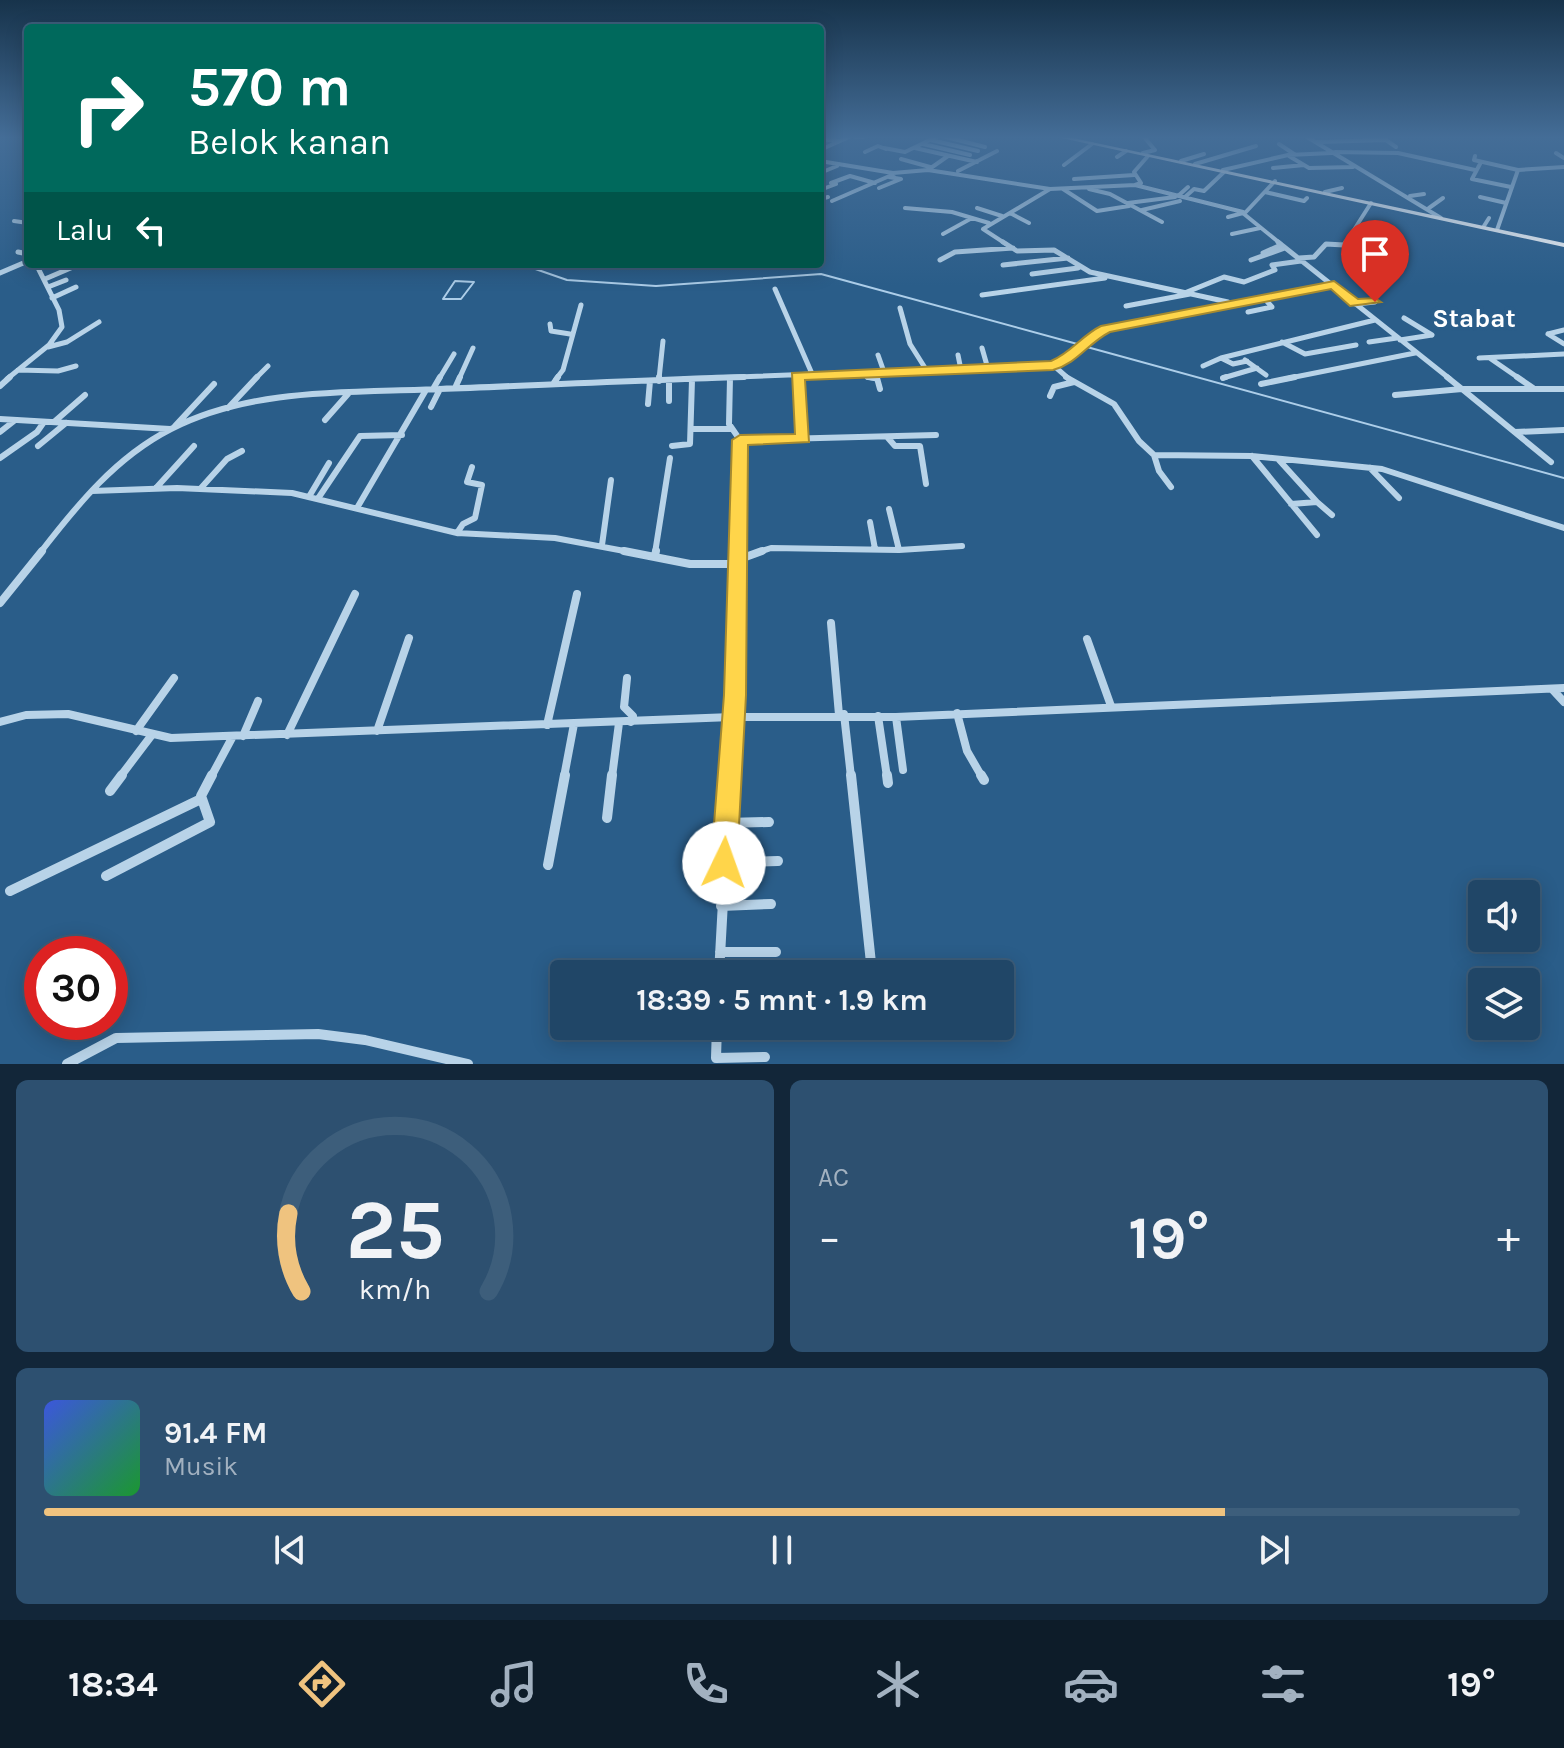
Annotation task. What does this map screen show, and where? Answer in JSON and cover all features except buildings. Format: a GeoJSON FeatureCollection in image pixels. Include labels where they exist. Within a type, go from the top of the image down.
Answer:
{"type":"FeatureCollection","features":[{"type":"Feature","properties":{"kind":"highway"},"geometry":{"type":"LineString","coordinates":[[1293,187],[1564,244]]}},
{"type":"Feature","properties":{"kind":"highway"},"geometry":{"type":"LineString","coordinates":[[1298,187],[1497,230]]}},
{"type":"Feature","properties":{"kind":"street"},"geometry":{"type":"LineString","coordinates":[[827,196],[862,187]]}},
{"type":"Feature","properties":{"kind":"street"},"geometry":{"type":"LineString","coordinates":[[1036,187],[1096,187]]}},
{"type":"Feature","properties":{"kind":"street"},"geometry":{"type":"LineString","coordinates":[[1088,187],[1162,222]]}},
{"type":"Feature","properties":{"kind":"street"},"geometry":{"type":"LineString","coordinates":[[1139,187],[1243,213],[1551,462]]}},
{"type":"Feature","properties":{"kind":"street"},"geometry":{"type":"LineString","coordinates":[[1183,197],[1188,187]]}},
{"type":"Feature","properties":{"kind":"street"},"geometry":{"type":"LineString","coordinates":[[1140,210],[1183,197],[1194,189],[1204,191],[1208,187]]}},
{"type":"Feature","properties":{"kind":"street"},"geometry":{"type":"LineString","coordinates":[[1228,217],[1243,213],[1270,187]]}},
{"type":"Feature","properties":{"kind":"street"},"geometry":{"type":"LineString","coordinates":[[1391,187],[1441,217]]}},
{"type":"Feature","properties":{"kind":"street"},"geometry":{"type":"LineString","coordinates":[[1497,230],[1511,187]]}},
{"type":"Feature","properties":{"kind":"street"},"geometry":{"type":"LineString","coordinates":[[1325,192],[1342,188]]}},
{"type":"Feature","properties":{"kind":"street"},"geometry":{"type":"LineString","coordinates":[[1050,189],[983,229],[1022,252],[1051,249],[1068,258],[1078,268]]}},
{"type":"Feature","properties":{"kind":"street"},"geometry":{"type":"LineString","coordinates":[[1063,189],[1097,211],[1183,197]]}},
{"type":"Feature","properties":{"kind":"street"},"geometry":{"type":"LineString","coordinates":[[1482,191],[1477,199],[1506,203]]}},
{"type":"Feature","properties":{"kind":"street"},"geometry":{"type":"LineString","coordinates":[[1265,192],[1304,201],[1307,198]]}},
{"type":"Feature","properties":{"kind":"street"},"geometry":{"type":"LineString","coordinates":[[1407,196],[1424,194]]}},
{"type":"Feature","properties":{"kind":"street"},"geometry":{"type":"LineString","coordinates":[[1216,204],[1220,198]]}},
{"type":"Feature","properties":{"kind":"street"},"geometry":{"type":"LineString","coordinates":[[1429,208],[1443,198]]}},
{"type":"Feature","properties":{"kind":"street"},"geometry":{"type":"LineString","coordinates":[[1126,306],[1190,293],[1224,277],[1245,282],[1275,270],[1272,265],[1316,257],[1326,244],[1344,245],[1371,203]]}},
{"type":"Feature","properties":{"kind":"street"},"geometry":{"type":"LineString","coordinates":[[905,208],[989,223]]}},
{"type":"Feature","properties":{"kind":"street"},"geometry":{"type":"LineString","coordinates":[[977,208],[1029,223]]}},
{"type":"Feature","properties":{"kind":"street"},"geometry":{"type":"LineString","coordinates":[[1146,219],[1154,217]]}},
{"type":"Feature","properties":{"kind":"street"},"geometry":{"type":"LineString","coordinates":[[943,234],[972,218]]}},
{"type":"Feature","properties":{"kind":"street"},"geometry":{"type":"LineString","coordinates":[[1484,226],[1489,218]]}},
{"type":"Feature","properties":{"kind":"street"},"geometry":{"type":"LineString","coordinates":[[14,221],[24,222]]}},
{"type":"Feature","properties":{"kind":"street"},"geometry":{"type":"LineString","coordinates":[[1232,234],[1260,228]]}},
{"type":"Feature","properties":{"kind":"street"},"geometry":{"type":"LineString","coordinates":[[1251,260],[1283,246]]}},
{"type":"Feature","properties":{"kind":"street"},"geometry":{"type":"LineString","coordinates":[[940,260],[955,252],[1013,248]]}},
{"type":"Feature","properties":{"kind":"street"},"geometry":{"type":"LineString","coordinates":[[18,252],[24,253]]}},
{"type":"Feature","properties":{"kind":"street"},"geometry":{"type":"LineString","coordinates":[[1003,265],[1068,258]]}},
{"type":"Feature","properties":{"kind":"street"},"geometry":{"type":"LineString","coordinates":[[0,273],[24,263]]}},
{"type":"Feature","properties":{"kind":"street"},"geometry":{"type":"LineString","coordinates":[[38,268],[45,279]]}},
{"type":"Feature","properties":{"kind":"street"},"geometry":{"type":"LineString","coordinates":[[0,386],[48,347],[63,325],[48,287],[42,281],[71,268]]}},
{"type":"Feature","properties":{"kind":"street"},"geometry":{"type":"LineString","coordinates":[[1032,274],[1078,268],[1111,278],[1234,303]]}},
{"type":"Feature","properties":{"kind":"street"},"geometry":{"type":"LineString","coordinates":[[982,295],[1111,278]]}},
{"type":"Feature","properties":{"kind":"street"},"geometry":{"type":"LineString","coordinates":[[48,287],[66,280]]}},
{"type":"Feature","properties":{"kind":"street"},"geometry":{"type":"LineString","coordinates":[[0,419],[172,428],[227,409],[285,396],[1053,365],[1106,329],[1334,285]]}},
{"type":"Feature","properties":{"kind":"street"},"geometry":{"type":"LineString","coordinates":[[52,298],[76,287]]}},
{"type":"Feature","properties":{"kind":"street"},"geometry":{"type":"LineString","coordinates":[[775,289],[813,376]]}},
{"type":"Feature","properties":{"kind":"street"},"geometry":{"type":"LineString","coordinates":[[1248,312],[1272,307],[1264,298]]}},
{"type":"Feature","properties":{"kind":"street"},"geometry":{"type":"LineString","coordinates":[[1355,304],[1375,302]]}},
{"type":"Feature","properties":{"kind":"street"},"geometry":{"type":"LineString","coordinates":[[553,384],[563,370],[570,334],[581,305]]}},
{"type":"Feature","properties":{"kind":"street"},"geometry":{"type":"LineString","coordinates":[[900,308],[910,344],[927,371]]}},
{"type":"Feature","properties":{"kind":"street"},"geometry":{"type":"LineString","coordinates":[[1369,342],[1432,335],[1404,318]]}},
{"type":"Feature","properties":{"kind":"street"},"geometry":{"type":"LineString","coordinates":[[1203,366],[1235,353],[1375,320]]}},
{"type":"Feature","properties":{"kind":"street"},"geometry":{"type":"LineString","coordinates":[[48,347],[67,342],[99,322]]}},
{"type":"Feature","properties":{"kind":"street"},"geometry":{"type":"LineString","coordinates":[[550,324],[551,331],[570,334]]}},
{"type":"Feature","properties":{"kind":"street"},"geometry":{"type":"LineString","coordinates":[[1564,330],[1546,332],[1564,344]]}},
{"type":"Feature","properties":{"kind":"street"},"geometry":{"type":"LineString","coordinates":[[659,381],[663,341]]}},
{"type":"Feature","properties":{"kind":"street"},"geometry":{"type":"LineString","coordinates":[[1281,341],[1305,354],[1356,345]]}},
{"type":"Feature","properties":{"kind":"street"},"geometry":{"type":"LineString","coordinates":[[455,388],[473,348]]}},
{"type":"Feature","properties":{"kind":"street"},"geometry":{"type":"LineString","coordinates":[[982,348],[988,369]]}},
{"type":"Feature","properties":{"kind":"street"},"geometry":{"type":"LineString","coordinates":[[1235,353],[1266,375]]}},
{"type":"Feature","properties":{"kind":"street"},"geometry":{"type":"LineString","coordinates":[[1261,384],[1415,353]]}},
{"type":"Feature","properties":{"kind":"street"},"geometry":{"type":"LineString","coordinates":[[357,508],[454,354]]}},
{"type":"Feature","properties":{"kind":"street"},"geometry":{"type":"LineString","coordinates":[[1479,358],[1564,354]]}},
{"type":"Feature","properties":{"kind":"street"},"geometry":{"type":"LineString","coordinates":[[878,355],[884,372]]}},
{"type":"Feature","properties":{"kind":"street"},"geometry":{"type":"LineString","coordinates":[[958,355],[961,370]]}},
{"type":"Feature","properties":{"kind":"street"},"geometry":{"type":"LineString","coordinates":[[1221,358],[1233,364],[1247,361]]}},
{"type":"Feature","properties":{"kind":"street"},"geometry":{"type":"LineString","coordinates":[[1489,358],[1535,389]]}},
{"type":"Feature","properties":{"kind":"street"},"geometry":{"type":"LineString","coordinates":[[1053,365],[1074,382],[1114,404],[1139,441],[1154,455],[1159,471],[1171,487]]}},
{"type":"Feature","properties":{"kind":"street"},"geometry":{"type":"LineString","coordinates":[[16,370],[58,371],[76,366]]}},
{"type":"Feature","properties":{"kind":"street"},"geometry":{"type":"LineString","coordinates":[[227,409],[268,366]]}},
{"type":"Feature","properties":{"kind":"street"},"geometry":{"type":"LineString","coordinates":[[1223,378],[1257,368]]}},
{"type":"Feature","properties":{"kind":"street"},"geometry":{"type":"LineString","coordinates":[[853,373],[876,378],[880,389]]}},
{"type":"Feature","properties":{"kind":"street"},"geometry":{"type":"LineString","coordinates":[[797,376],[803,439]]}},
{"type":"Feature","properties":{"kind":"street"},"geometry":{"type":"LineString","coordinates":[[720,960],[740,561],[740,440],[730,429],[730,378]]}},
{"type":"Feature","properties":{"kind":"street"},"geometry":{"type":"LineString","coordinates":[[672,446],[688,446],[692,380]]}},
{"type":"Feature","properties":{"kind":"street"},"geometry":{"type":"LineString","coordinates":[[648,404],[650,381]]}},
{"type":"Feature","properties":{"kind":"street"},"geometry":{"type":"LineString","coordinates":[[669,381],[669,401]]}},
{"type":"Feature","properties":{"kind":"street"},"geometry":{"type":"LineString","coordinates":[[1050,396],[1054,387],[1074,382]]}},
{"type":"Feature","properties":{"kind":"street"},"geometry":{"type":"LineString","coordinates":[[0,603],[92,491],[121,461],[172,428],[214,384]]}},
{"type":"Feature","properties":{"kind":"street"},"geometry":{"type":"LineString","coordinates":[[1395,395],[1462,389],[1564,389]]}},
{"type":"Feature","properties":{"kind":"street"},"geometry":{"type":"LineString","coordinates":[[431,407],[433,390]]}},
{"type":"Feature","properties":{"kind":"street"},"geometry":{"type":"LineString","coordinates":[[325,420],[342,405],[348,394]]}},
{"type":"Feature","properties":{"kind":"street"},"geometry":{"type":"LineString","coordinates":[[54,422],[85,395]]}},
{"type":"Feature","properties":{"kind":"street"},"geometry":{"type":"LineString","coordinates":[[0,432],[14,421]]}},
{"type":"Feature","properties":{"kind":"street"},"geometry":{"type":"LineString","coordinates":[[0,458],[40,430],[44,422]]}},
{"type":"Feature","properties":{"kind":"street"},"geometry":{"type":"LineString","coordinates":[[38,446],[66,423]]}},
{"type":"Feature","properties":{"kind":"street"},"geometry":{"type":"LineString","coordinates":[[691,429],[730,429]]}},
{"type":"Feature","properties":{"kind":"street"},"geometry":{"type":"LineString","coordinates":[[1515,432],[1564,430]]}},
{"type":"Feature","properties":{"kind":"street"},"geometry":{"type":"LineString","coordinates":[[314,496],[360,436],[402,435]]}},
{"type":"Feature","properties":{"kind":"street"},"geometry":{"type":"LineString","coordinates":[[740,440],[936,435]]}},
{"type":"Feature","properties":{"kind":"street"},"geometry":{"type":"LineString","coordinates":[[888,438],[895,446],[920,446],[926,484]]}},
{"type":"Feature","properties":{"kind":"street"},"geometry":{"type":"LineString","coordinates":[[156,488],[194,446]]}},
{"type":"Feature","properties":{"kind":"street"},"geometry":{"type":"LineString","coordinates":[[201,488],[227,459],[242,451]]}},
{"type":"Feature","properties":{"kind":"street"},"geometry":{"type":"LineString","coordinates":[[1154,455],[1174,458],[1252,456],[1369,467],[1466,494],[1564,528]]}},
{"type":"Feature","properties":{"kind":"street"},"geometry":{"type":"LineString","coordinates":[[1252,456],[1317,535]]}},
{"type":"Feature","properties":{"kind":"street"},"geometry":{"type":"LineString","coordinates":[[655,556],[670,458]]}},
{"type":"Feature","properties":{"kind":"street"},"geometry":{"type":"LineString","coordinates":[[1278,458],[1332,515]]}},
{"type":"Feature","properties":{"kind":"street"},"geometry":{"type":"LineString","coordinates":[[314,496],[329,463]]}},
{"type":"Feature","properties":{"kind":"street"},"geometry":{"type":"LineString","coordinates":[[457,533],[463,524],[475,518],[485,486],[467,482],[472,467]]}},
{"type":"Feature","properties":{"kind":"street"},"geometry":{"type":"LineString","coordinates":[[1369,467],[1399,498]]}},
{"type":"Feature","properties":{"kind":"street"},"geometry":{"type":"LineString","coordinates":[[602,545],[611,480]]}},
{"type":"Feature","properties":{"kind":"street"},"geometry":{"type":"LineString","coordinates":[[92,491],[201,488],[314,496],[457,533],[555,538],[690,564],[740,561],[771,548],[899,550],[962,546]]}},
{"type":"Feature","properties":{"kind":"street"},"geometry":{"type":"LineString","coordinates":[[1291,504],[1317,502]]}},
{"type":"Feature","properties":{"kind":"street"},"geometry":{"type":"LineString","coordinates":[[889,509],[899,550]]}},
{"type":"Feature","properties":{"kind":"street"},"geometry":{"type":"LineString","coordinates":[[870,522],[875,549]]}},
{"type":"Feature","properties":{"kind":"street"},"geometry":{"type":"LineString","coordinates":[[287,735],[314,673],[341,627],[355,594]]}},
{"type":"Feature","properties":{"kind":"street"},"geometry":{"type":"LineString","coordinates":[[547,725],[577,594]]}},
{"type":"Feature","properties":{"kind":"street"},"geometry":{"type":"LineString","coordinates":[[831,623],[871,960]]}},
{"type":"Feature","properties":{"kind":"street"},"geometry":{"type":"LineString","coordinates":[[377,731],[409,638]]}},
{"type":"Feature","properties":{"kind":"street"},"geometry":{"type":"LineString","coordinates":[[1087,639],[1111,706]]}},
{"type":"Feature","properties":{"kind":"street"},"geometry":{"type":"LineString","coordinates":[[136,731],[174,678]]}},
{"type":"Feature","properties":{"kind":"street"},"geometry":{"type":"LineString","coordinates":[[627,678],[624,707],[633,716],[631,722]]}},
{"type":"Feature","properties":{"kind":"street"},"geometry":{"type":"LineString","coordinates":[[0,722],[24,714],[57,710],[151,736],[287,735],[732,717],[842,714],[896,717],[1564,688]]}},
{"type":"Feature","properties":{"kind":"street"},"geometry":{"type":"LineString","coordinates":[[1552,689],[1564,702]]}},
{"type":"Feature","properties":{"kind":"street"},"geometry":{"type":"LineString","coordinates":[[10,891],[201,799],[258,701]]}},
{"type":"Feature","properties":{"kind":"street"},"geometry":{"type":"LineString","coordinates":[[957,713],[967,751],[984,780]]}},
{"type":"Feature","properties":{"kind":"street"},"geometry":{"type":"LineString","coordinates":[[878,716],[888,783]]}},
{"type":"Feature","properties":{"kind":"street"},"geometry":{"type":"LineString","coordinates":[[896,717],[903,770]]}},
{"type":"Feature","properties":{"kind":"street"},"geometry":{"type":"LineString","coordinates":[[607,818],[619,723]]}},
{"type":"Feature","properties":{"kind":"street"},"geometry":{"type":"LineString","coordinates":[[548,865],[574,724]]}},
{"type":"Feature","properties":{"kind":"street"},"geometry":{"type":"LineString","coordinates":[[110,791],[151,736]]}},
{"type":"Feature","properties":{"kind":"street"},"geometry":{"type":"LineString","coordinates":[[106,876],[206,826],[211,818],[201,799]]}},
{"type":"Feature","properties":{"kind":"street"},"geometry":{"type":"LineString","coordinates":[[726,823],[769,822]]}},
{"type":"Feature","properties":{"kind":"street"},"geometry":{"type":"LineString","coordinates":[[724,863],[778,861]]}},
{"type":"Feature","properties":{"kind":"street"},"geometry":{"type":"LineString","coordinates":[[721,906],[771,904]]}},
{"type":"Feature","properties":{"kind":"street"},"geometry":{"type":"LineString","coordinates":[[720,952],[776,952]]}},
{"type":"Feature","properties":{"kind":"street"},"geometry":{"type":"LineString","coordinates":[[67,1064],[116,1038],[318,1034],[365,1040],[468,1064]]}},
{"type":"Feature","properties":{"kind":"street"},"geometry":{"type":"LineString","coordinates":[[717,1040],[716,1058],[765,1057]]}},
{"type":"Feature","properties":{"kind":"waterway"},"geometry":{"type":"LineString","coordinates":[[532,268],[567,280],[656,286],[821,274],[1081,345]]}},
{"type":"Feature","properties":{"kind":"waterway"},"geometry":{"type":"LineString","coordinates":[[455,281],[474,282],[461,299],[443,299],[455,281]]}},
{"type":"Feature","properties":{"kind":"waterway"},"geometry":{"type":"LineString","coordinates":[[1087,347],[1564,478]]}},
{"type":"Feature","properties":{"kind":"district","name":"Stabat"},"geometry":{"type":"Point","coordinates":[1474,318]}},
{"type":"Feature","properties":{"kind":"route"},"geometry":{"type":"LineString","coordinates":[[724,863],[738,637],[735,625],[740,559],[740,440],[803,439],[797,376],[1061,364],[1094,335],[1106,329],[1334,285],[1355,304],[1375,302]]}}]}
